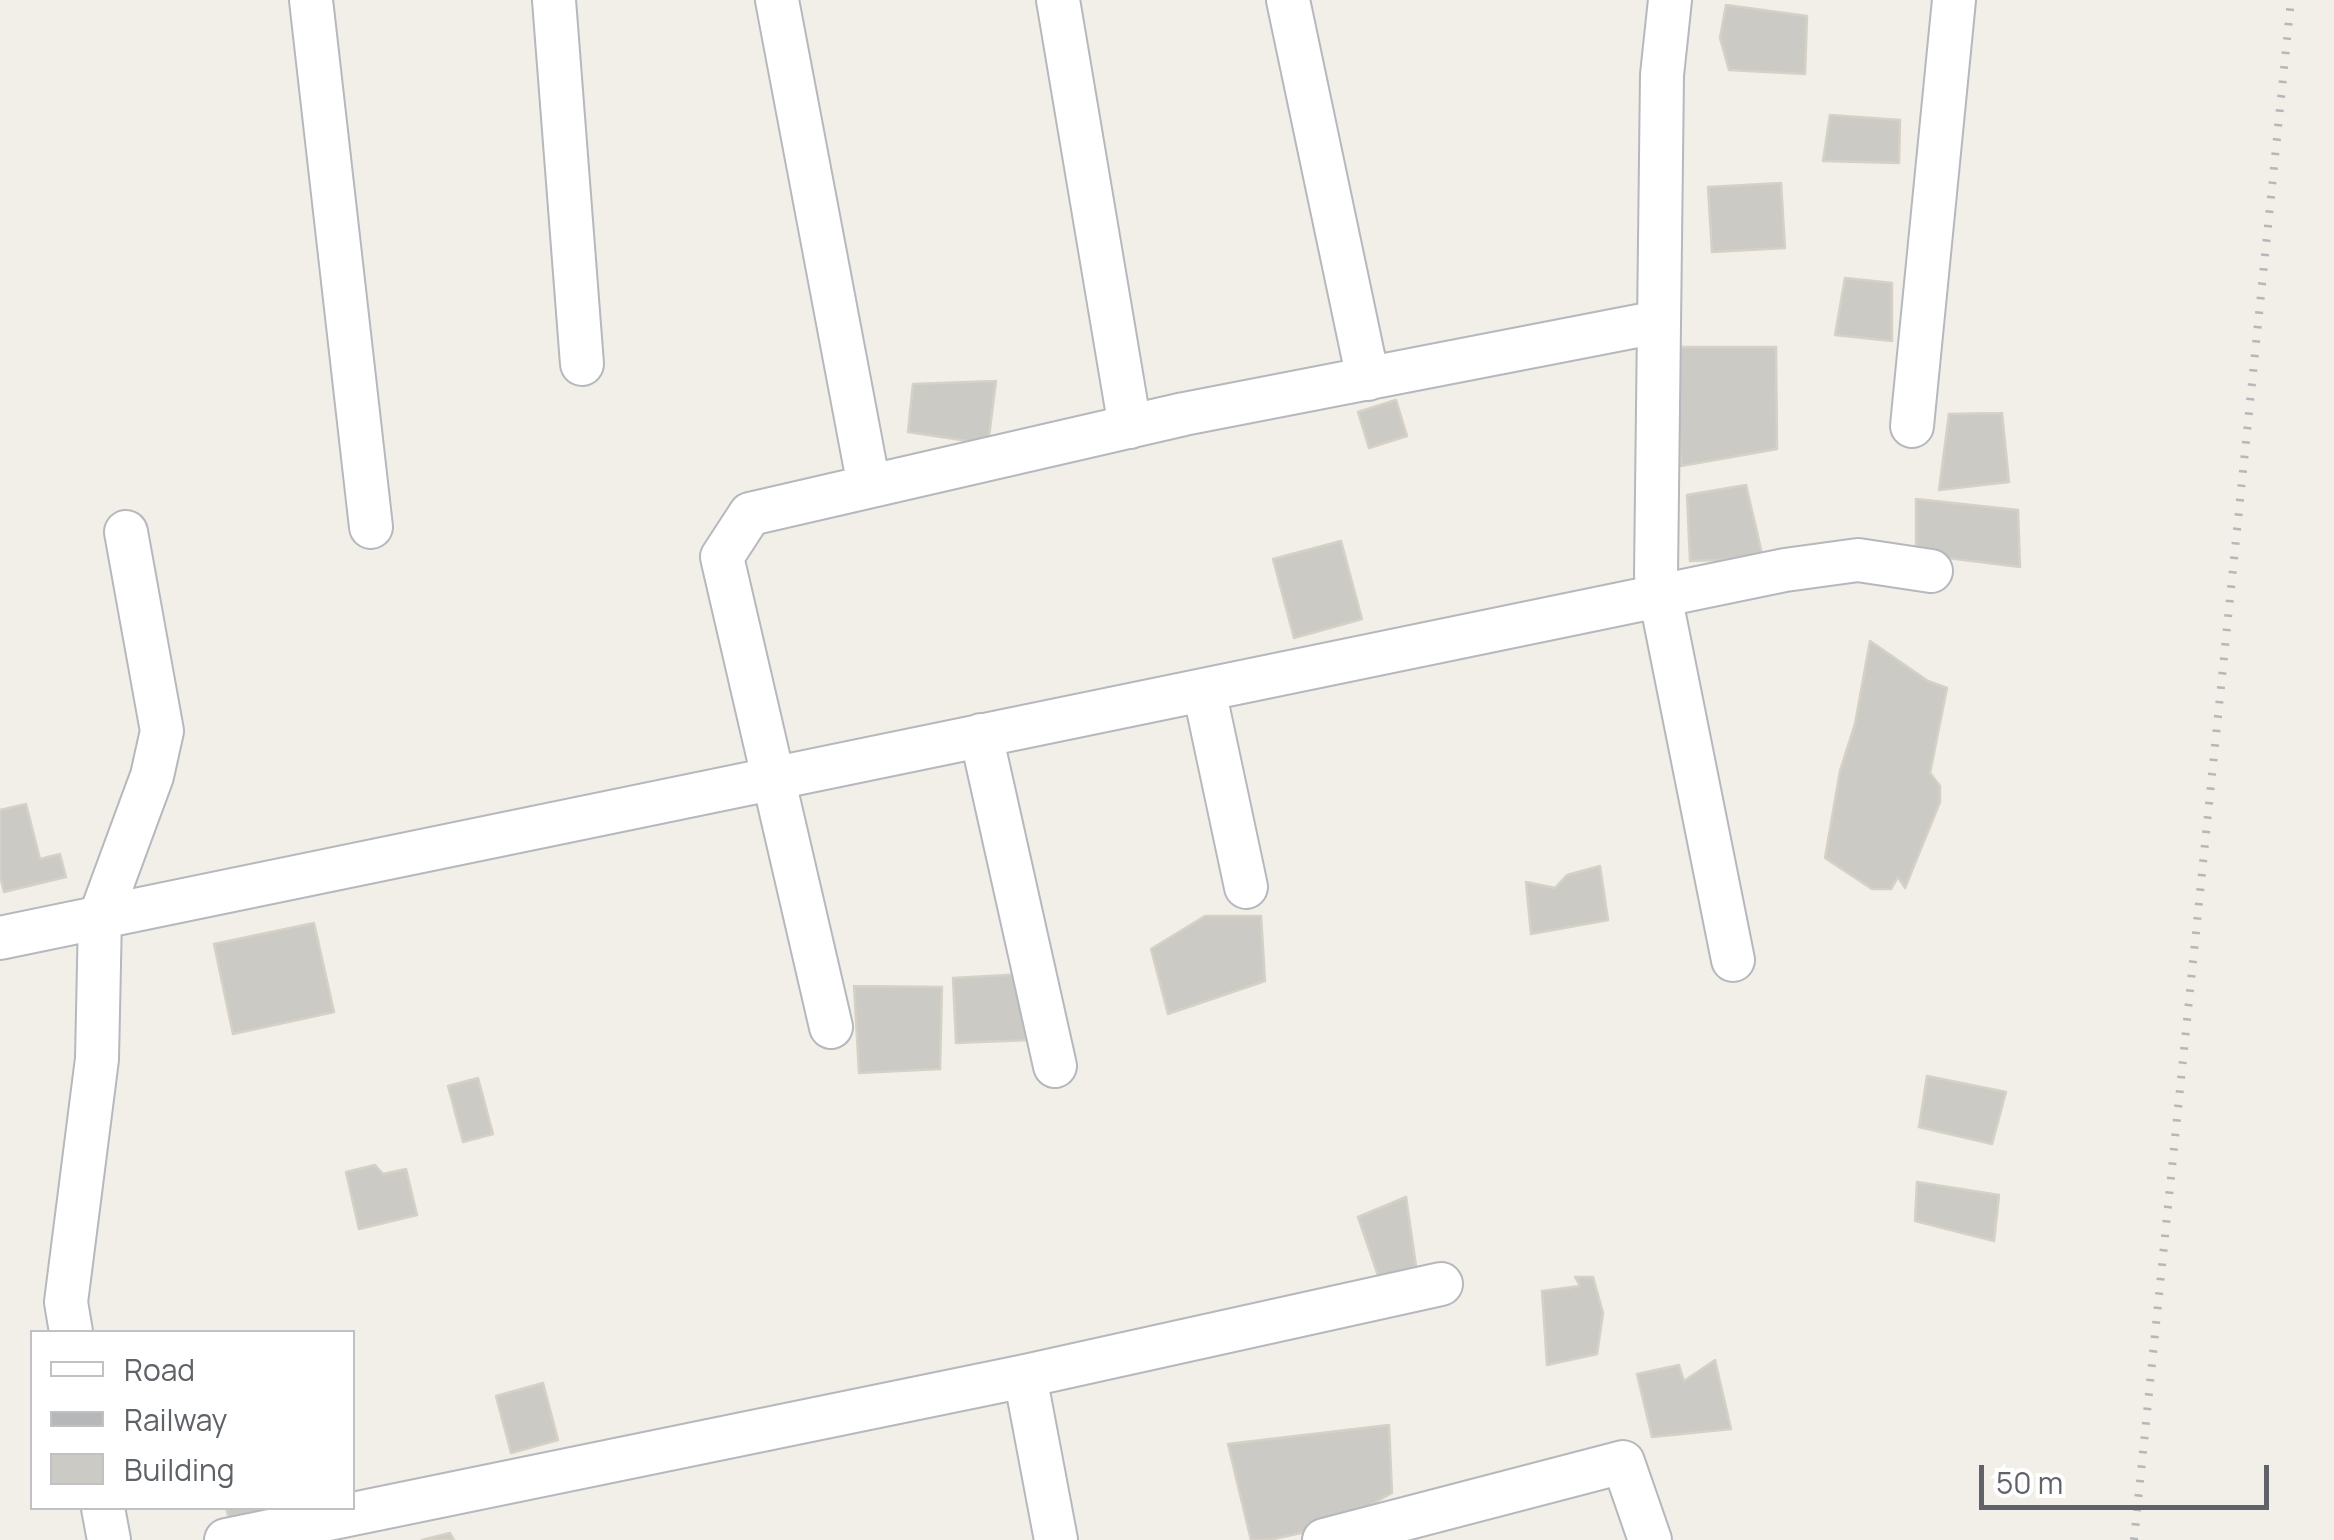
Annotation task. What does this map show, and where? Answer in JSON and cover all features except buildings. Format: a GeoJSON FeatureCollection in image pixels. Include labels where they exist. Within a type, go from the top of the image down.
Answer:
{"type":"FeatureCollection","features":[{"type":"Feature","properties":{"kind":"street"},"geometry":{"type":"LineString","coordinates":[[311,0],[370,527]]}},
{"type":"Feature","properties":{"kind":"street"},"geometry":{"type":"LineString","coordinates":[[554,0],[582,364]]}},
{"type":"Feature","properties":{"kind":"street"},"geometry":{"type":"LineString","coordinates":[[778,0],[869,486]]}},
{"type":"Feature","properties":{"kind":"street"},"geometry":{"type":"LineString","coordinates":[[1058,0],[1130,426]]}},
{"type":"Feature","properties":{"kind":"street"},"geometry":{"type":"LineString","coordinates":[[1288,0],[1368,379]]}},
{"type":"Feature","properties":{"kind":"street"},"geometry":{"type":"LineString","coordinates":[[1670,0],[1662,75],[1656,575],[1733,960]]}},
{"type":"Feature","properties":{"kind":"street"},"geometry":{"type":"LineString","coordinates":[[1912,426],[1954,0]]}},
{"type":"Feature","properties":{"kind":"street"},"geometry":{"type":"LineString","coordinates":[[831,1027],[722,557],[750,514],[1130,426],[1658,322]]}},
{"type":"Feature","properties":{"kind":"street"},"geometry":{"type":"LineString","coordinates":[[71,1330],[66,1302],[97,1059],[100,917],[152,776],[162,732],[126,532]]}},
{"type":"Feature","properties":{"kind":"street"},"geometry":{"type":"LineString","coordinates":[[0,938],[1785,570],[1858,560],[1931,571]]}},
{"type":"Feature","properties":{"kind":"street"},"geometry":{"type":"LineString","coordinates":[[1204,690],[1246,887]]}},
{"type":"Feature","properties":{"kind":"street"},"geometry":{"type":"LineString","coordinates":[[981,736],[1055,1066]]}},
{"type":"Feature","properties":{"kind":"street"},"geometry":{"type":"LineString","coordinates":[[226,1540],[1025,1376],[1441,1284]]}},
{"type":"Feature","properties":{"kind":"street"},"geometry":{"type":"LineString","coordinates":[[1025,1376],[1056,1540]]}},
{"type":"Feature","properties":{"kind":"street"},"geometry":{"type":"LineString","coordinates":[[1324,1540],[1623,1462],[1650,1540]]}},
{"type":"Feature","properties":{"kind":"street"},"geometry":{"type":"LineString","coordinates":[[103,1510],[109,1540]]}},
{"type":"Feature","properties":{"kind":"railway"},"geometry":{"type":"LineString","coordinates":[[2134,1540],[2291,0]]}}]}
